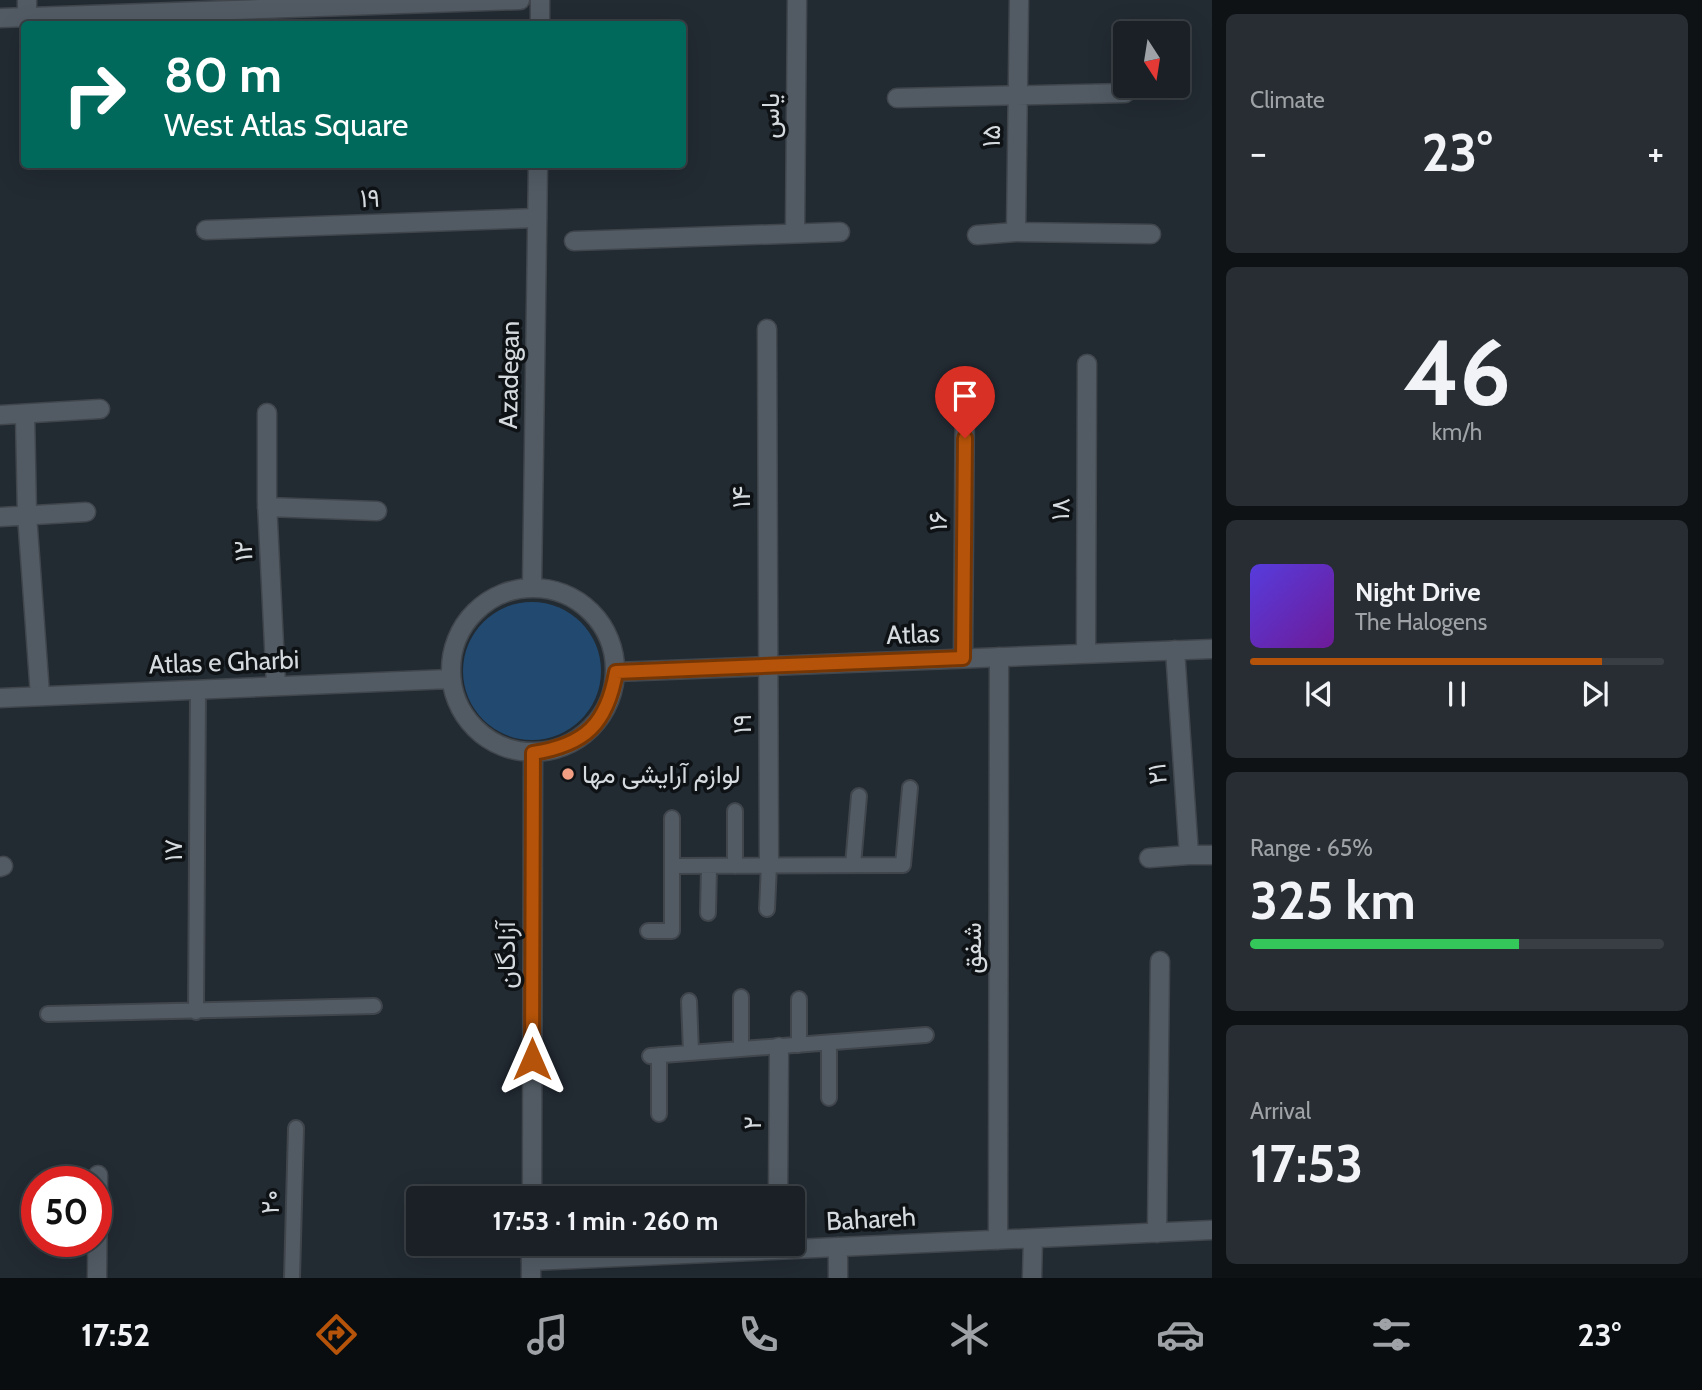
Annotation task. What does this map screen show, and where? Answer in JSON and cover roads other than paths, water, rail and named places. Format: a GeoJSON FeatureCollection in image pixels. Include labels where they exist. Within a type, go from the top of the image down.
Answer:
{"type":"FeatureCollection","features":[{"type":"Feature","properties":{"kind":"street"},"geometry":{"type":"LineString","coordinates":[[0,18],[27,8],[520,0]]}},
{"type":"Feature","properties":{"kind":"street"},"geometry":{"type":"LineString","coordinates":[[540,0],[540,21]]}},
{"type":"Feature","properties":{"kind":"street","name":"یاس"},"geometry":{"type":"LineString","coordinates":[[795,233],[797,0]]}},
{"type":"Feature","properties":{"kind":"street","name":"۱۵"},"geometry":{"type":"LineString","coordinates":[[1016,233],[1019,0]]}},
{"type":"Feature","properties":{"kind":"street"},"geometry":{"type":"LineString","coordinates":[[897,98],[1113,93]]}},
{"type":"Feature","properties":{"kind":"street","name":"Azadegan"},"geometry":{"type":"LineString","coordinates":[[532,587],[538,168]]}},
{"type":"Feature","properties":{"kind":"street","name":"۱۹"},"geometry":{"type":"LineString","coordinates":[[206,230],[537,218]]}},
{"type":"Feature","properties":{"kind":"street"},"geometry":{"type":"LineString","coordinates":[[574,241],[840,232]]}},
{"type":"Feature","properties":{"kind":"street"},"geometry":{"type":"LineString","coordinates":[[977,235],[1150,234]]}},
{"type":"Feature","properties":{"kind":"street","name":"۱۴"},"geometry":{"type":"LineString","coordinates":[[767,329],[768,666]]}},
{"type":"Feature","properties":{"kind":"street","name":"۱۸"},"geometry":{"type":"LineString","coordinates":[[1086,653],[1087,364]]}},
{"type":"Feature","properties":{"kind":"street","name":"۱۶"},"geometry":{"type":"LineString","coordinates":[[963,658],[965,384]]}},
{"type":"Feature","properties":{"kind":"street"},"geometry":{"type":"LineString","coordinates":[[0,415],[100,409]]}},
{"type":"Feature","properties":{"kind":"street","name":"۱۲"},"geometry":{"type":"LineString","coordinates":[[267,413],[267,507],[276,686]]}},
{"type":"Feature","properties":{"kind":"street"},"geometry":{"type":"LineString","coordinates":[[25,414],[27,515],[40,695]]}},
{"type":"Feature","properties":{"kind":"street"},"geometry":{"type":"LineString","coordinates":[[267,507],[377,511]]}},
{"type":"Feature","properties":{"kind":"street"},"geometry":{"type":"LineString","coordinates":[[0,517],[86,512]]}},
{"type":"Feature","properties":{"kind":"street"},"geometry":{"type":"LineString","coordinates":[[532,587],[558,591],[582,603],[600,622],[612,645],[616,672],[611,697],[599,719],[581,737],[558,749],[533,753],[509,749],[487,739],[469,723],[456,703],[450,679],[450,656],[457,634],[470,615],[488,600],[509,590],[532,587]]}},
{"type":"Feature","properties":{"kind":"street","name":"Atlas"},"geometry":{"type":"LineString","coordinates":[[616,672],[1212,649]]}},
{"type":"Feature","properties":{"kind":"street","name":"۲۱"},"geometry":{"type":"LineString","coordinates":[[1175,650],[1189,855]]}},
{"type":"Feature","properties":{"kind":"street","name":"شفق"},"geometry":{"type":"LineString","coordinates":[[998,1240],[999,657]]}},
{"type":"Feature","properties":{"kind":"street","name":"۱۹"},"geometry":{"type":"LineString","coordinates":[[768,666],[769,865]]}},
{"type":"Feature","properties":{"kind":"street","name":"Atlas e Gharbi"},"geometry":{"type":"LineString","coordinates":[[0,698],[450,679]]}},
{"type":"Feature","properties":{"kind":"street","name":"آزادگان"},"geometry":{"type":"LineString","coordinates":[[531,1186],[533,753]]}},
{"type":"Feature","properties":{"kind":"street"},"geometry":{"type":"LineString","coordinates":[[1149,858],[1212,855]]}},
{"type":"Feature","properties":{"kind":"street"},"geometry":{"type":"LineString","coordinates":[[1157,1233],[1160,961]]}},
{"type":"Feature","properties":{"kind":"street","name":"۲"},"geometry":{"type":"LineString","coordinates":[[778,1186],[779,1047]]}},
{"type":"Feature","properties":{"kind":"street","name":"Bahareh"},"geometry":{"type":"LineString","coordinates":[[805,1247],[1212,1230]]}},
{"type":"Feature","properties":{"kind":"street"},"geometry":{"type":"LineString","coordinates":[[1032,1278],[1033,1239]]}},
{"type":"Feature","properties":{"kind":"street"},"geometry":{"type":"LineString","coordinates":[[838,1247],[838,1278]]}},
{"type":"Feature","properties":{"kind":"street","name":"Bahareh"},"geometry":{"type":"LineString","coordinates":[[531,1261],[619,1256]]}},
{"type":"Feature","properties":{"kind":"street"},"geometry":{"type":"LineString","coordinates":[[97,1257],[97,1278]]}},
{"type":"Feature","properties":{"kind":"lane","name":"۱۷"},"geometry":{"type":"LineString","coordinates":[[196,1012],[198,689]]}},
{"type":"Feature","properties":{"kind":"lane"},"geometry":{"type":"LineString","coordinates":[[673,866],[904,865],[910,788]]}},
{"type":"Feature","properties":{"kind":"lane"},"geometry":{"type":"LineString","coordinates":[[853,865],[859,796]]}},
{"type":"Feature","properties":{"kind":"lane"},"geometry":{"type":"LineString","coordinates":[[735,811],[735,866]]}},
{"type":"Feature","properties":{"kind":"lane"},"geometry":{"type":"LineString","coordinates":[[648,931],[672,931],[672,818]]}},
{"type":"Feature","properties":{"kind":"lane"},"geometry":{"type":"LineString","coordinates":[[767,909],[769,865]]}},
{"type":"Feature","properties":{"kind":"lane"},"geometry":{"type":"LineString","coordinates":[[708,913],[709,866]]}},
{"type":"Feature","properties":{"kind":"lane"},"geometry":{"type":"LineString","coordinates":[[741,997],[741,1049]]}},
{"type":"Feature","properties":{"kind":"lane"},"geometry":{"type":"LineString","coordinates":[[799,999],[799,1045]]}},
{"type":"Feature","properties":{"kind":"lane"},"geometry":{"type":"LineString","coordinates":[[689,1001],[691,1052]]}},
{"type":"Feature","properties":{"kind":"lane"},"geometry":{"type":"LineString","coordinates":[[48,1014],[374,1006]]}},
{"type":"Feature","properties":{"kind":"lane"},"geometry":{"type":"LineString","coordinates":[[659,1114],[654,1055],[926,1035]]}},
{"type":"Feature","properties":{"kind":"lane"},"geometry":{"type":"LineString","coordinates":[[829,1043],[829,1098]]}},
{"type":"Feature","properties":{"kind":"lane","name":"۲۰"},"geometry":{"type":"LineString","coordinates":[[292,1278],[296,1128]]}},
{"type":"Feature","properties":{"kind":"place","name":"لوازم آرایشی مها"},"geometry":{"type":"Point","coordinates":[568,774]}}]}
